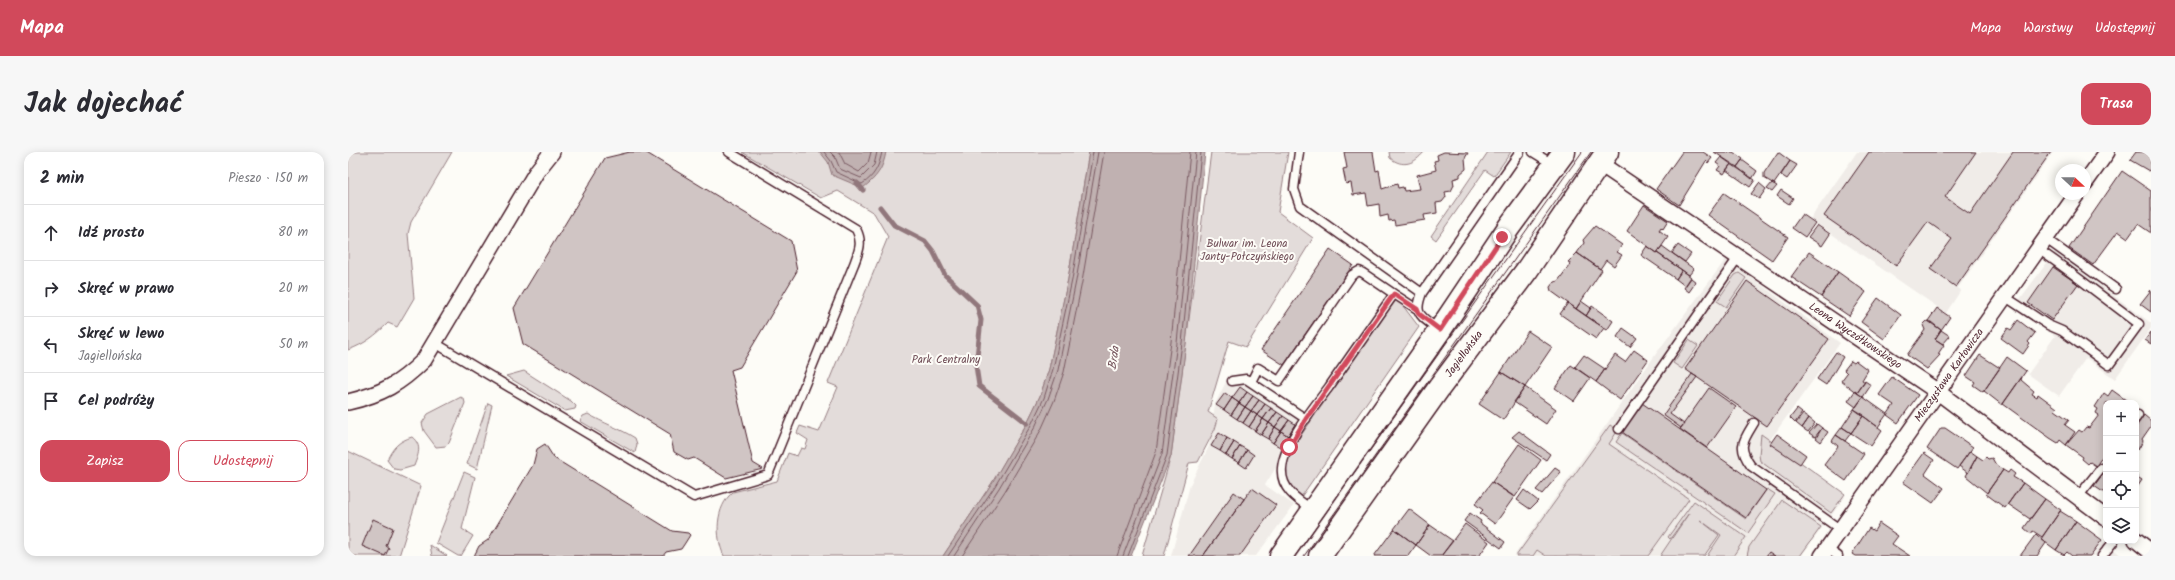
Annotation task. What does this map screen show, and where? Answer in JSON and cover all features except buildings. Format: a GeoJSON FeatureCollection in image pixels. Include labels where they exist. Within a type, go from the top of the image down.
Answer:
{"type":"FeatureCollection","features":[{"type":"Feature","properties":{"kind":"main road","name":"Jagiellońska"},"geometry":{"type":"LineString","coordinates":[[1320,556],[1439,388],[1527,270],[1603,157]]}},
{"type":"Feature","properties":{"kind":"main road"},"geometry":{"type":"LineString","coordinates":[[1281,556],[1440,330],[1496,246],[1559,159]]}},
{"type":"Feature","properties":{"kind":"street"},"geometry":{"type":"LineString","coordinates":[[348,402],[386,390],[405,379],[424,360],[537,171],[552,152]]}},
{"type":"Feature","properties":{"kind":"street"},"geometry":{"type":"LineString","coordinates":[[2091,175],[2107,152]]}},
{"type":"Feature","properties":{"kind":"street","name":"Leona Wyczółkowskiego"},"geometry":{"type":"LineString","coordinates":[[1603,157],[1739,256],[1938,392],[2103,516]]}},
{"type":"Feature","properties":{"kind":"street","name":"Mieczysława Karłowicza"},"geometry":{"type":"LineString","coordinates":[[1829,554],[1841,530],[2073,200]]}},
{"type":"Feature","properties":{"kind":"street"},"geometry":{"type":"LineString","coordinates":[[2139,542],[2151,552]]}},
{"type":"Feature","properties":{"kind":"lane"},"geometry":{"type":"LineString","coordinates":[[435,343],[694,497],[768,475],[854,264],[860,248],[861,238],[856,229],[729,152]]}},
{"type":"Feature","properties":{"kind":"lane"},"geometry":{"type":"LineString","coordinates":[[1299,152],[1294,189],[1300,206],[1422,293]]}},
{"type":"Feature","properties":{"kind":"lane"},"geometry":{"type":"LineString","coordinates":[[1417,309],[1422,293],[1520,152]]}},
{"type":"Feature","properties":{"kind":"lane"},"geometry":{"type":"LineString","coordinates":[[1533,152],[1559,159]]}},
{"type":"Feature","properties":{"kind":"lane"},"geometry":{"type":"LineString","coordinates":[[2042,244],[2116,289]]}},
{"type":"Feature","properties":{"kind":"lane"},"geometry":{"type":"LineString","coordinates":[[2004,296],[2048,325],[2062,331],[2109,365],[2139,324],[2100,296],[2042,244]]}},
{"type":"Feature","properties":{"kind":"lane"},"geometry":{"type":"LineString","coordinates":[[1619,429],[1739,256]]}},
{"type":"Feature","properties":{"kind":"lane"},"geometry":{"type":"LineString","coordinates":[[1251,382],[1258,368],[1279,381],[1352,275],[1359,271],[1417,309],[1419,314],[1440,330]]}},
{"type":"Feature","properties":{"kind":"lane"},"geometry":{"type":"LineString","coordinates":[[1313,510],[1291,494],[1284,483],[1282,468],[1289,447],[1306,419],[1394,294]]}},
{"type":"Feature","properties":{"kind":"lane"},"geometry":{"type":"LineString","coordinates":[[1232,381],[1246,379],[1306,419]]}},
{"type":"Feature","properties":{"kind":"lane"},"geometry":{"type":"LineString","coordinates":[[1754,423],[1742,443],[1745,457],[1751,466],[1841,530]]}},
{"type":"Feature","properties":{"kind":"lane"},"geometry":{"type":"LineString","coordinates":[[2078,497],[2101,468]]}},
{"type":"Feature","properties":{"kind":"lane"},"geometry":{"type":"LineString","coordinates":[[2102,556],[2112,544]]}},
{"type":"Feature","properties":{"kind":"shaded area"},"geometry":{"type":"Polygon","coordinates":[[[1857,152],[2053,152],[1958,288],[1961,290],[1946,313],[1810,219],[1857,152]]]}},
{"type":"Feature","properties":{"kind":"shaded area"},"geometry":{"type":"Polygon","coordinates":[[[2055,252],[2151,323],[2151,328],[2115,379],[2086,358],[2059,396],[2028,374],[2055,336],[2014,307],[2055,252]]]}},
{"type":"Feature","properties":{"kind":"shaded area"},"geometry":{"type":"Polygon","coordinates":[[[1726,259],[1840,343],[1770,440],[1845,497],[1801,556],[1514,556],[1658,351],[1726,259]]]}},
{"type":"Feature","properties":{"kind":"shaded area"},"geometry":{"type":"Polygon","coordinates":[[[1230,374],[1304,423],[1265,485],[1294,505],[1256,556],[1171,556],[1190,485],[1209,446],[1215,404],[1230,374]]]}},
{"type":"Feature","properties":{"kind":"shaded area"},"geometry":{"type":"Polygon","coordinates":[[[2103,541],[2103,544],[2107,544],[2122,556],[2092,556],[2103,541]]]}},
{"type":"Feature","properties":{"kind":"green space"},"geometry":{"type":"Polygon","coordinates":[[[348,152],[452,152],[411,222],[408,234],[414,298],[397,327],[388,323],[370,339],[348,350],[348,152]]]}},
{"type":"Feature","properties":{"kind":"green space","name":"Park Centralny"},"geometry":{"type":"Polygon","coordinates":[[[742,152],[1089,152],[1068,279],[1049,369],[1040,396],[1027,423],[992,483],[943,556],[724,556],[719,540],[718,522],[727,498],[733,492],[777,481],[788,453],[797,456],[801,448],[805,449],[808,440],[797,433],[800,426],[819,432],[838,387],[828,383],[888,237],[874,213],[838,191],[821,198],[742,152]]]}},
{"type":"Feature","properties":{"kind":"green space","name":"Bulwar im. Leona Janty-Połczyńskiego"},"geometry":{"type":"Polygon","coordinates":[[[1211,152],[1288,152],[1278,212],[1313,238],[1246,347],[1229,341],[1208,412],[1218,419],[1215,429],[1198,462],[1189,463],[1164,556],[1142,556],[1171,456],[1211,152]]]}},
{"type":"Feature","properties":{"kind":"green space"},"geometry":{"type":"Polygon","coordinates":[[[1389,152],[1424,152],[1412,162],[1404,164],[1390,158],[1389,152]]]}},
{"type":"Feature","properties":{"kind":"green space"},"geometry":{"type":"Polygon","coordinates":[[[1488,152],[1511,152],[1494,176],[1485,170],[1436,240],[1431,236],[1488,152]]]}},
{"type":"Feature","properties":{"kind":"green space"},"geometry":{"type":"Polygon","coordinates":[[[1739,273],[1746,278],[1726,307],[1717,301],[1735,275],[1739,273]]]}},
{"type":"Feature","properties":{"kind":"green space"},"geometry":{"type":"Polygon","coordinates":[[[1397,298],[1419,327],[1301,497],[1288,481],[1286,476],[1286,465],[1290,451],[1397,298]]]}},
{"type":"Feature","properties":{"kind":"green space"},"geometry":{"type":"Polygon","coordinates":[[[1689,340],[1698,346],[1682,369],[1673,363],[1689,340]]]}},
{"type":"Feature","properties":{"kind":"green space"},"geometry":{"type":"Polygon","coordinates":[[[524,371],[571,401],[576,406],[575,409],[565,411],[506,376],[524,371]]]}},
{"type":"Feature","properties":{"kind":"green space"},"geometry":{"type":"Polygon","coordinates":[[[461,397],[464,399],[465,403],[449,443],[446,446],[436,447],[424,431],[422,423],[428,414],[461,397]]]}},
{"type":"Feature","properties":{"kind":"green space"},"geometry":{"type":"Polygon","coordinates":[[[488,403],[492,405],[477,469],[467,464],[488,403]]]}},
{"type":"Feature","properties":{"kind":"green space"},"geometry":{"type":"Polygon","coordinates":[[[588,414],[635,438],[637,444],[635,453],[580,421],[583,416],[588,414]]]}},
{"type":"Feature","properties":{"kind":"green space"},"geometry":{"type":"Polygon","coordinates":[[[1610,425],[1618,430],[1609,444],[1689,499],[1648,556],[1546,556],[1537,550],[1533,556],[1516,556],[1610,425]]]}},
{"type":"Feature","properties":{"kind":"green space"},"geometry":{"type":"Polygon","coordinates":[[[1622,433],[1746,519],[1767,489],[1775,494],[1748,533],[1616,442],[1622,433]]]}},
{"type":"Feature","properties":{"kind":"green space"},"geometry":{"type":"Polygon","coordinates":[[[1761,434],[1845,494],[1831,513],[1760,461],[1759,455],[1761,434]]]}},
{"type":"Feature","properties":{"kind":"green space"},"geometry":{"type":"Polygon","coordinates":[[[412,437],[419,447],[414,466],[400,470],[394,469],[387,460],[389,455],[403,440],[412,437]]]}},
{"type":"Feature","properties":{"kind":"green space"},"geometry":{"type":"Polygon","coordinates":[[[348,451],[421,486],[399,556],[348,556],[348,451]]]}},
{"type":"Feature","properties":{"kind":"green space"},"geometry":{"type":"Polygon","coordinates":[[[464,472],[475,477],[462,529],[473,536],[461,556],[458,556],[436,543],[464,472]]]}},
{"type":"Feature","properties":{"kind":"green space"},"geometry":{"type":"Polygon","coordinates":[[[1782,500],[1821,527],[1800,556],[1747,556],[1749,547],[1782,500]]]}},
{"type":"Feature","properties":{"kind":"green space"},"geometry":{"type":"Polygon","coordinates":[[[1694,501],[1746,537],[1733,556],[1707,556],[1721,535],[1700,520],[1719,535],[1704,556],[1660,556],[1689,513],[1670,539],[1668,537],[1694,501]]]}},
{"type":"Feature","properties":{"kind":"green space"},"geometry":{"type":"Polygon","coordinates":[[[430,545],[447,556],[432,556],[430,545]]]}},
{"type":"Feature","properties":{"kind":"water"},"geometry":{"type":"Polygon","coordinates":[[[820,152],[886,152],[879,172],[863,188],[832,175],[828,162],[820,152]]]}},
{"type":"Feature","properties":{"kind":"water","name":"Brda"},"geometry":{"type":"Polygon","coordinates":[[[1089,152],[1205,152],[1186,344],[1171,456],[1131,556],[943,556],[992,483],[1027,423],[1040,396],[1049,369],[1068,279],[1089,152]]]}},
{"type":"Feature","properties":{"kind":"waterway"},"geometry":{"type":"LineString","coordinates":[[857,183],[863,190]]}},
{"type":"Feature","properties":{"kind":"waterway"},"geometry":{"type":"LineString","coordinates":[[880,207],[894,225],[925,241],[933,251],[945,275],[977,305],[981,320],[976,366],[979,386],[1027,423]]}},
{"type":"Feature","properties":{"kind":"tram line"},"geometry":{"type":"LineString","coordinates":[[348,157],[351,152]]}},
{"type":"Feature","properties":{"kind":"tram line"},"geometry":{"type":"LineString","coordinates":[[1295,556],[1582,152]]}},
{"type":"Feature","properties":{"kind":"tram line"},"geometry":{"type":"LineString","coordinates":[[1304,556],[1591,152]]}},
{"type":"Feature","properties":{"kind":"route"},"geometry":{"type":"LineString","coordinates":[[1289,447],[1306,419],[1394,294],[1417,309],[1419,314],[1440,330],[1502,237]]}}]}
